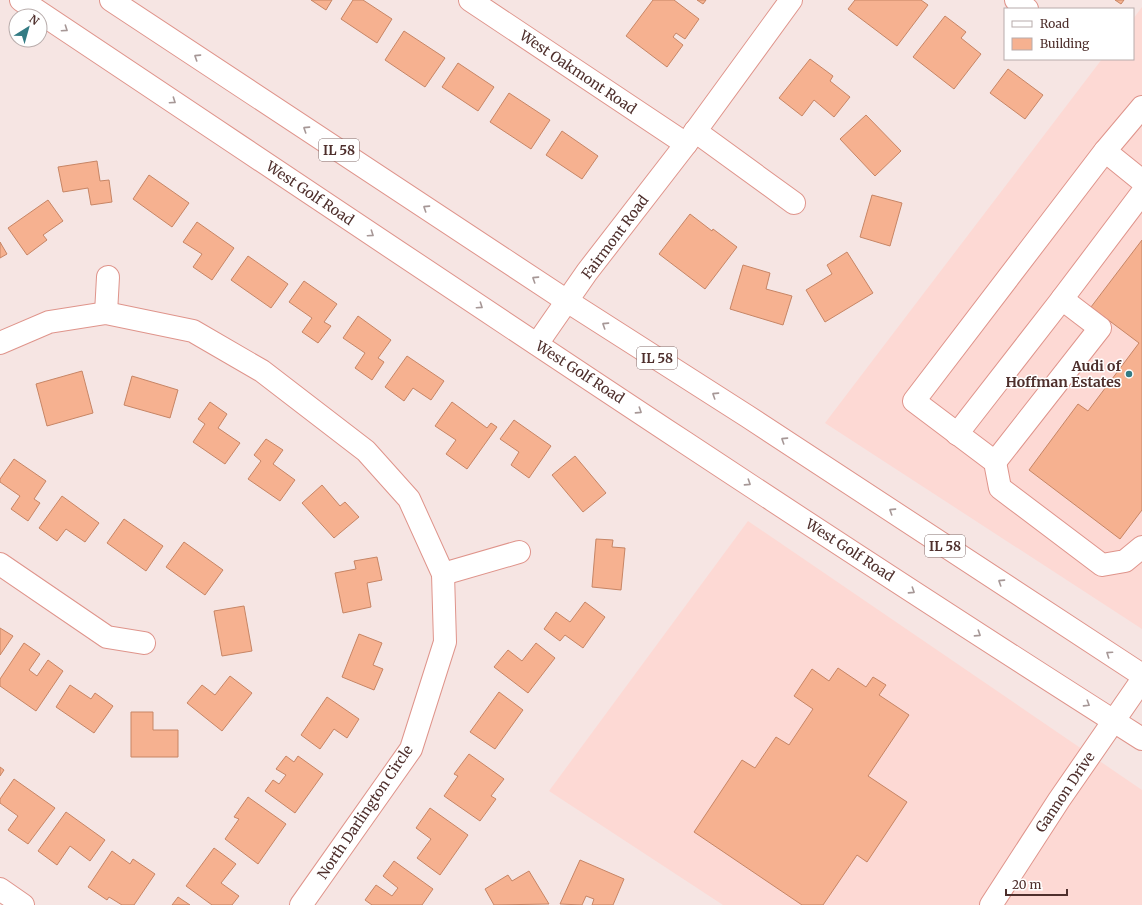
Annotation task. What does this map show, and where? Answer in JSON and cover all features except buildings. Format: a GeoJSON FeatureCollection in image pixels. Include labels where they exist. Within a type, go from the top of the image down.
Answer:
{"type":"FeatureCollection","features":[{"type":"Feature","properties":{"kind":"main road","name":"West Golf Road"},"geometry":{"type":"LineString","coordinates":[[21,0],[536,344],[945,613],[1142,739]]}},
{"type":"Feature","properties":{"kind":"main road","name":"IL 58"},"geometry":{"type":"LineString","coordinates":[[111,0],[567,301],[748,416],[1142,675]]}},
{"type":"Feature","properties":{"kind":"main road","name":"West Oakmont Road"},"geometry":{"type":"LineString","coordinates":[[470,0],[691,138]]}},
{"type":"Feature","properties":{"kind":"main road","name":"Fairmont Road"},"geometry":{"type":"LineString","coordinates":[[536,344],[587,272],[691,138],[792,0]]}},
{"type":"Feature","properties":{"kind":"main road"},"geometry":{"type":"LineString","coordinates":[[1016,0],[1026,8]]}},
{"type":"Feature","properties":{"kind":"main road"},"geometry":{"type":"LineString","coordinates":[[1142,107],[1105,151],[914,401],[995,462],[1000,488],[1102,564],[1125,561],[1142,547]]}},
{"type":"Feature","properties":{"kind":"main road"},"geometry":{"type":"LineString","coordinates":[[691,138],[794,203]]}},
{"type":"Feature","properties":{"kind":"main road"},"geometry":{"type":"LineString","coordinates":[[1105,151],[1142,181]]}},
{"type":"Feature","properties":{"kind":"main road"},"geometry":{"type":"LineString","coordinates":[[957,434],[1142,194]]}},
{"type":"Feature","properties":{"kind":"main road"},"geometry":{"type":"LineString","coordinates":[[106,314],[108,277]]}},
{"type":"Feature","properties":{"kind":"main road"},"geometry":{"type":"LineString","coordinates":[[995,462],[1100,328],[1062,298]]}},
{"type":"Feature","properties":{"kind":"main road","name":"North Darlington Circle"},"geometry":{"type":"LineString","coordinates":[[0,343],[49,322],[106,314],[192,331],[262,371],[366,451],[409,499],[443,574],[445,642],[411,749],[301,905]]}},
{"type":"Feature","properties":{"kind":"main road"},"geometry":{"type":"LineString","coordinates":[[443,574],[519,552]]}},
{"type":"Feature","properties":{"kind":"main road"},"geometry":{"type":"LineString","coordinates":[[0,564],[107,637],[144,643]]}},
{"type":"Feature","properties":{"kind":"main road","name":"Gannon Drive"},"geometry":{"type":"LineString","coordinates":[[991,905],[1059,800],[1142,680]]}},
{"type":"Feature","properties":{"kind":"main road"},"geometry":{"type":"LineString","coordinates":[[0,889],[23,905]]}},
{"type":"Feature","properties":{"kind":"shaded area"},"geometry":{"type":"Polygon","coordinates":[[[1142,7],[1142,629],[825,423],[1101,60],[1134,60],[1134,18],[1142,7]]]}},
{"type":"Feature","properties":{"kind":"shaded area"},"geometry":{"type":"Polygon","coordinates":[[[748,521],[1142,790],[1142,905],[723,905],[549,791],[748,521]]]}},
{"type":"Feature","properties":{"kind":"place","name":"Audi of Hoffman Estates"},"geometry":{"type":"Point","coordinates":[1129,374]}}]}
